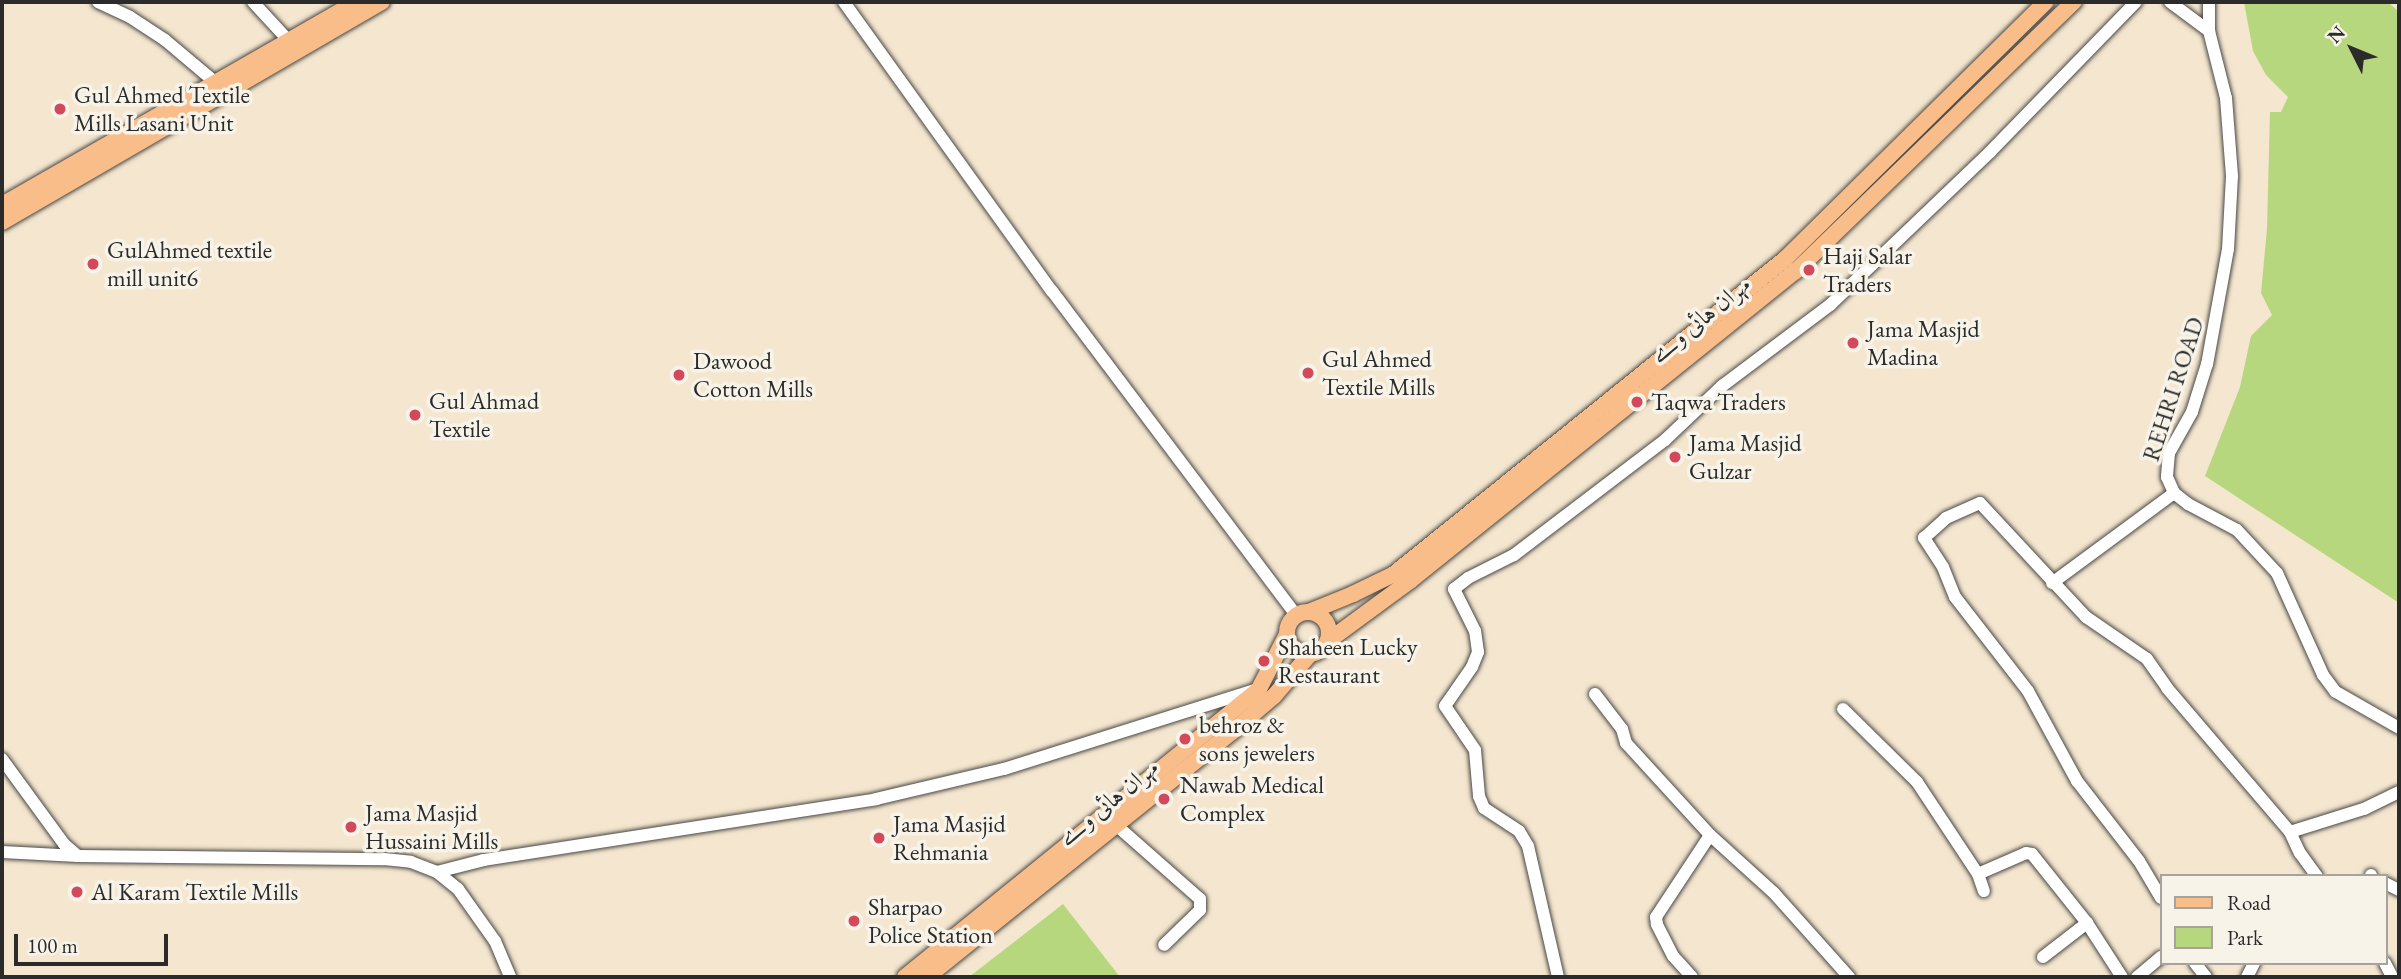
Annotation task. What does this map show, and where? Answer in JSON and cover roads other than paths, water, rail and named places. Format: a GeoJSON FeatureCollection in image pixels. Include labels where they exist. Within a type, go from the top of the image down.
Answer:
{"type":"FeatureCollection","features":[{"type":"Feature","properties":{"kind":"main road"},"geometry":{"type":"LineString","coordinates":[[2,205],[357,2]]}},
{"type":"Feature","properties":{"kind":"main road"},"geometry":{"type":"LineString","coordinates":[[2,222],[382,2]]}},
{"type":"Feature","properties":{"kind":"main road"},"geometry":{"type":"LineString","coordinates":[[905,977],[1259,689],[1287,634],[1303,613],[1353,594],[1394,573],[1786,259],[2046,2]]}},
{"type":"Feature","properties":{"kind":"main road","name":"مہران ہائی وے"},"geometry":{"type":"LineString","coordinates":[[1328,641],[1411,580],[1796,271],[2074,2]]}},
{"type":"Feature","properties":{"kind":"main road"},"geometry":{"type":"LineString","coordinates":[[1287,634],[1295,649],[1310,654],[1324,648],[1328,641],[1328,625],[1324,618],[1303,613]]}},
{"type":"Feature","properties":{"kind":"main road","name":"مہران ہائی وے"},"geometry":{"type":"LineString","coordinates":[[926,977],[1274,696],[1310,654]]}},
{"type":"Feature","properties":{"kind":"street"},"geometry":{"type":"LineString","coordinates":[[98,2],[130,17],[164,40],[216,83]]}},
{"type":"Feature","properties":{"kind":"street"},"geometry":{"type":"LineString","coordinates":[[253,2],[289,41]]}},
{"type":"Feature","properties":{"kind":"street"},"geometry":{"type":"LineString","coordinates":[[844,2],[1052,290],[1303,613]]}},
{"type":"Feature","properties":{"kind":"street"},"geometry":{"type":"LineString","coordinates":[[1558,977],[1528,846],[1519,831],[1484,808],[1479,796],[1475,750],[1446,706],[1472,667],[1478,652],[1475,631],[1454,589],[1468,578],[1514,555],[1665,440],[1722,386],[1830,304],[1990,152],[2136,2]]}},
{"type":"Feature","properties":{"kind":"street"},"geometry":{"type":"LineString","coordinates":[[2170,2],[2209,31]]}},
{"type":"Feature","properties":{"kind":"street","name":"REHRI ROAD"},"geometry":{"type":"LineString","coordinates":[[2208,2],[2209,31],[2226,97],[2232,176],[2228,249],[2207,364],[2192,412],[2169,453],[2167,477],[2174,493],[2237,530],[2277,573],[2323,676],[2336,692],[2399,729]]}},
{"type":"Feature","properties":{"kind":"street"},"geometry":{"type":"LineString","coordinates":[[2052,583],[2174,493]]}},
{"type":"Feature","properties":{"kind":"street"},"geometry":{"type":"LineString","coordinates":[[2160,896],[2138,862],[2077,781],[2028,691],[1955,597],[1942,566],[1924,537],[1946,518],[1980,503],[2086,617],[2147,659],[2167,688],[2290,832],[2316,874]]}},
{"type":"Feature","properties":{"kind":"street"},"geometry":{"type":"LineString","coordinates":[[437,872],[484,860],[876,799],[1004,769],[1259,689]]}},
{"type":"Feature","properties":{"kind":"street"},"geometry":{"type":"LineString","coordinates":[[1595,694],[1622,729],[1626,743],[1710,835],[1774,893],[1849,977]]}},
{"type":"Feature","properties":{"kind":"street"},"geometry":{"type":"LineString","coordinates":[[1843,709],[1917,782],[1978,874],[1984,891]]}},
{"type":"Feature","properties":{"kind":"street"},"geometry":{"type":"LineString","coordinates":[[2,759],[64,844],[78,856]]}},
{"type":"Feature","properties":{"kind":"street"},"geometry":{"type":"LineString","coordinates":[[2290,832],[2364,809],[2399,792]]}},
{"type":"Feature","properties":{"kind":"street"},"geometry":{"type":"LineString","coordinates":[[1116,825],[1200,899],[1200,910],[1164,945]]}},
{"type":"Feature","properties":{"kind":"street"},"geometry":{"type":"LineString","coordinates":[[1692,977],[1673,956],[1656,917],[1710,835]]}},
{"type":"Feature","properties":{"kind":"street"},"geometry":{"type":"LineString","coordinates":[[2,852],[78,856],[384,859],[411,862],[437,872],[458,890],[495,941],[510,977]]}},
{"type":"Feature","properties":{"kind":"street"},"geometry":{"type":"LineString","coordinates":[[1978,874],[2026,853],[2032,854],[2087,923],[2122,977]]}},
{"type":"Feature","properties":{"kind":"street"},"geometry":{"type":"LineString","coordinates":[[2043,957],[2087,923]]}},
{"type":"Feature","properties":{"kind":"street"},"geometry":{"type":"LineString","coordinates":[[2137,977],[2160,958]]}},
{"type":"Feature","properties":{"kind":"place","name":"Gul Ahmed Textile Mills Lasani Unit"},"geometry":{"type":"Point","coordinates":[60,109]}},
{"type":"Feature","properties":{"kind":"place","name":"GulAhmed textile mill unit6"},"geometry":{"type":"Point","coordinates":[93,264]}},
{"type":"Feature","properties":{"kind":"place","name":"Haji Salar Traders"},"geometry":{"type":"Point","coordinates":[1809,270]}},
{"type":"Feature","properties":{"kind":"place","name":"Jama Masjid Madina"},"geometry":{"type":"Point","coordinates":[1853,343]}},
{"type":"Feature","properties":{"kind":"place","name":"Gul Ahmed Textile Mills"},"geometry":{"type":"Point","coordinates":[1308,373]}},
{"type":"Feature","properties":{"kind":"place","name":"Dawood Cotton Mills"},"geometry":{"type":"Point","coordinates":[679,375]}},
{"type":"Feature","properties":{"kind":"place","name":"Taqwa Traders"},"geometry":{"type":"Point","coordinates":[1637,402]}},
{"type":"Feature","properties":{"kind":"place","name":"Gul Ahmad Textile"},"geometry":{"type":"Point","coordinates":[415,415]}},
{"type":"Feature","properties":{"kind":"place","name":"Jama Masjid Gulzar"},"geometry":{"type":"Point","coordinates":[1675,457]}},
{"type":"Feature","properties":{"kind":"place","name":"Shaheen Lucky Restaurant"},"geometry":{"type":"Point","coordinates":[1264,661]}},
{"type":"Feature","properties":{"kind":"place","name":"behroz & sons jewelers"},"geometry":{"type":"Point","coordinates":[1185,739]}},
{"type":"Feature","properties":{"kind":"place","name":"Nawab Medical Complex"},"geometry":{"type":"Point","coordinates":[1164,799]}},
{"type":"Feature","properties":{"kind":"place","name":"Jama Masjid Hussaini Mills"},"geometry":{"type":"Point","coordinates":[351,827]}},
{"type":"Feature","properties":{"kind":"place","name":"Jama Masjid Rehmania"},"geometry":{"type":"Point","coordinates":[879,838]}},
{"type":"Feature","properties":{"kind":"place","name":"Al Karam Textile Mills"},"geometry":{"type":"Point","coordinates":[77,892]}},
{"type":"Feature","properties":{"kind":"place","name":"Sharpao Police Station"},"geometry":{"type":"Point","coordinates":[854,921]}}]}
